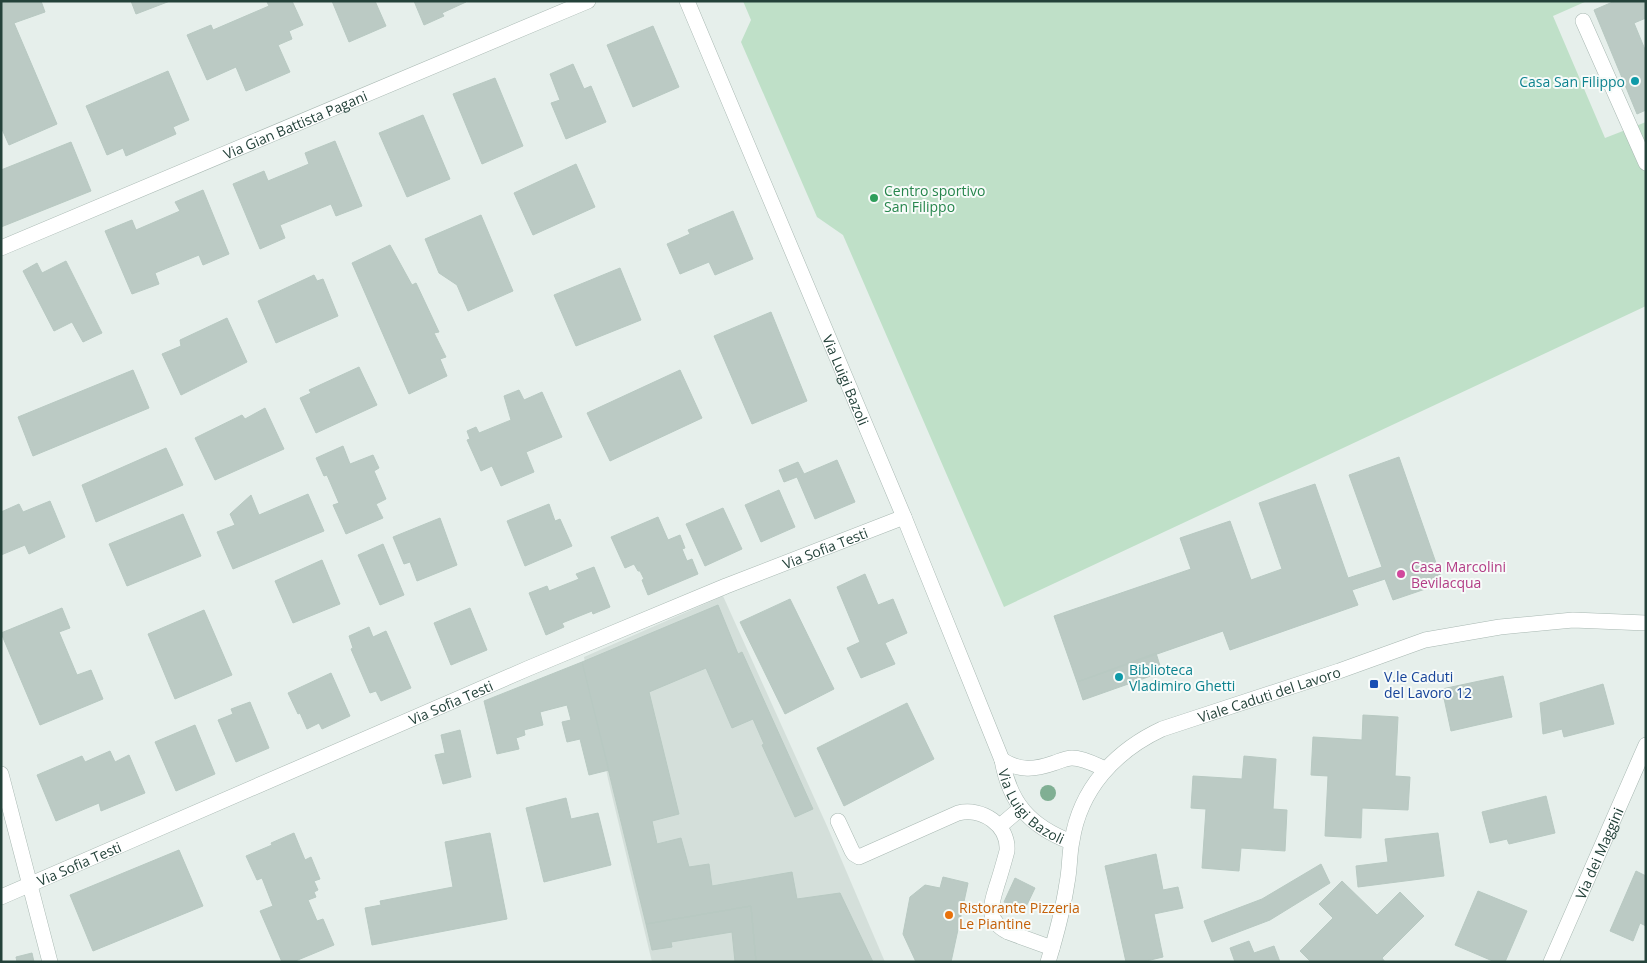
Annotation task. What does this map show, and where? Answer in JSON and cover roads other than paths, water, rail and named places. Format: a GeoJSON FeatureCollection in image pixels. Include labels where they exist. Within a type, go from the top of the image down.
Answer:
{"type":"FeatureCollection","features":[{"type":"Feature","properties":{"kind":"street","name":"Via Gian Battista Pagani"},"geometry":{"type":"LineString","coordinates":[[1,248],[588,1]]}},
{"type":"Feature","properties":{"kind":"street","name":"Via Luigi Bazoli"},"geometry":{"type":"LineString","coordinates":[[687,1],[904,517],[1002,760],[1006,781],[1021,808],[1043,829],[1071,842]]}},
{"type":"Feature","properties":{"kind":"street"},"geometry":{"type":"LineString","coordinates":[[1583,21],[1646,163]]}},
{"type":"Feature","properties":{"kind":"street","name":"Via Sofia Testi"},"geometry":{"type":"LineString","coordinates":[[1,897],[538,664],[726,586],[904,517]]}},
{"type":"Feature","properties":{"kind":"street","name":"Viale Caduti del Lavoro"},"geometry":{"type":"LineString","coordinates":[[1050,955],[1068,882],[1071,842],[1075,826],[1087,796],[1106,769],[1131,746],[1162,729],[1339,671],[1425,640],[1500,628],[1573,620],[1646,623]]}},
{"type":"Feature","properties":{"kind":"street","name":"Via dei Maggini"},"geometry":{"type":"LineString","coordinates":[[1552,962],[1646,745]]}},
{"type":"Feature","properties":{"kind":"street","name":"Via Luigi Bazoli"},"geometry":{"type":"LineString","coordinates":[[1002,760],[1018,768],[1027,769],[1044,767],[1072,758],[1084,760],[1106,769]]}},
{"type":"Feature","properties":{"kind":"street"},"geometry":{"type":"LineString","coordinates":[[1,774],[50,962]]}},
{"type":"Feature","properties":{"kind":"street"},"geometry":{"type":"LineString","coordinates":[[1000,826],[1021,808]]}},
{"type":"Feature","properties":{"kind":"street"},"geometry":{"type":"LineString","coordinates":[[838,821],[854,854],[860,857],[965,811],[980,814],[1000,826],[1008,842],[1008,851],[991,905],[993,918],[1002,929],[1050,955]]}},
{"type":"Feature","properties":{"kind":"place","name":"Casa San Filippo"},"geometry":{"type":"Point","coordinates":[1635,81]}},
{"type":"Feature","properties":{"kind":"place","name":"Centro sportivo San Filippo"},"geometry":{"type":"Point","coordinates":[874,198]}},
{"type":"Feature","properties":{"kind":"place","name":"Casa Marcolini Bevilacqua"},"geometry":{"type":"Point","coordinates":[1401,574]}},
{"type":"Feature","properties":{"kind":"place","name":"Biblioteca Vladimiro Ghetti"},"geometry":{"type":"Point","coordinates":[1119,677]}},
{"type":"Feature","properties":{"kind":"place","name":"V.le Caduti del Lavoro 12"},"geometry":{"type":"Point","coordinates":[1374,684]}},
{"type":"Feature","properties":{"kind":"place","name":"Ristorante Pizzeria Le Piantine"},"geometry":{"type":"Point","coordinates":[949,915]}}]}
